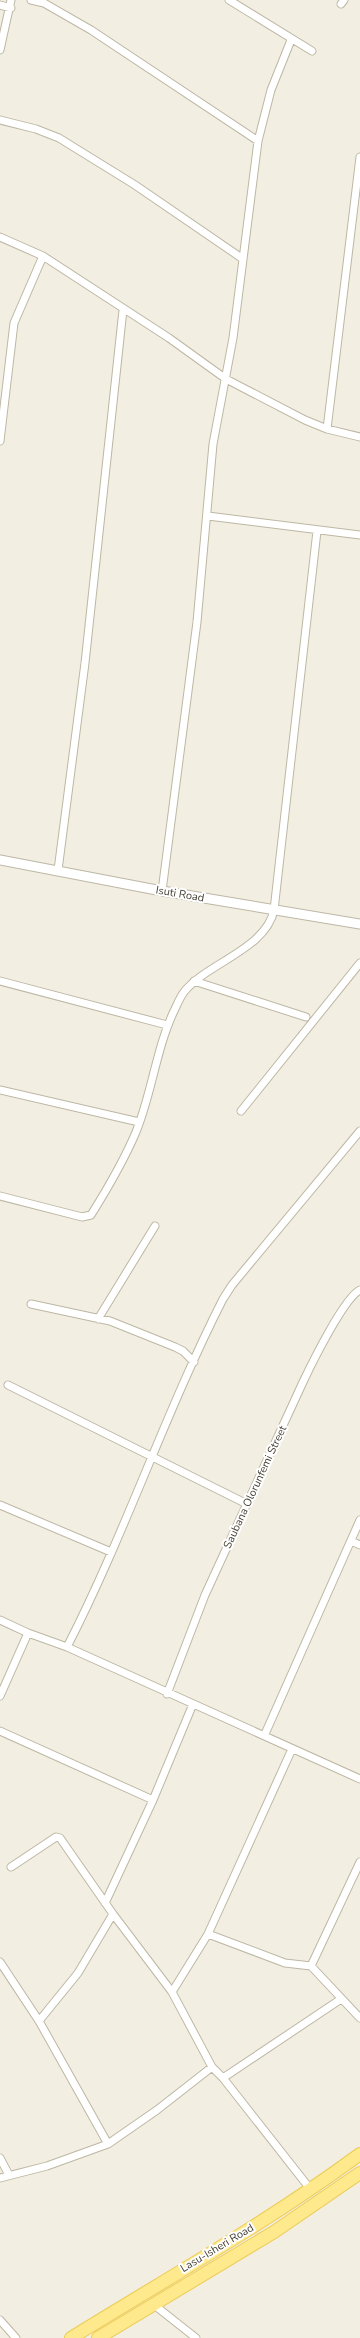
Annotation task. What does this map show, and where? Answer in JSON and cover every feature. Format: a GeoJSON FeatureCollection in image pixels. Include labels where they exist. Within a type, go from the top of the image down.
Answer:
{"type":"FeatureCollection","features":[{"type":"Feature","properties":{"kind":"main road","name":"Lasu-Isheri Road"},"geometry":{"type":"LineString","coordinates":[[71,2338],[311,2190],[360,2154]]}},
{"type":"Feature","properties":{"kind":"main road","name":"Lasu-Isheri Road"},"geometry":{"type":"LineString","coordinates":[[104,2336],[153,2304],[274,2232],[360,2173]]}},
{"type":"Feature","properties":{"kind":"street"},"geometry":{"type":"LineString","coordinates":[[0,50],[11,8],[11,0]]}},
{"type":"Feature","properties":{"kind":"street"},"geometry":{"type":"LineString","coordinates":[[31,0],[50,6],[92,30],[258,141]]}},
{"type":"Feature","properties":{"kind":"street"},"geometry":{"type":"LineString","coordinates":[[230,0],[291,40],[312,51]]}},
{"type":"Feature","properties":{"kind":"street"},"geometry":{"type":"LineString","coordinates":[[0,5],[11,8]]}},
{"type":"Feature","properties":{"kind":"street"},"geometry":{"type":"LineString","coordinates":[[162,891],[198,622],[213,444],[234,338],[258,141],[271,90],[291,40]]}},
{"type":"Feature","properties":{"kind":"street"},"geometry":{"type":"LineString","coordinates":[[0,120],[59,138],[135,185],[243,259]]}},
{"type":"Feature","properties":{"kind":"street"},"geometry":{"type":"LineString","coordinates":[[327,429],[360,157]]}},
{"type":"Feature","properties":{"kind":"street"},"geometry":{"type":"LineString","coordinates":[[0,237],[43,256],[123,310],[169,338],[226,379],[305,420],[327,429],[360,437]]}},
{"type":"Feature","properties":{"kind":"street"},"geometry":{"type":"LineString","coordinates":[[0,441],[14,323],[43,256]]}},
{"type":"Feature","properties":{"kind":"street"},"geometry":{"type":"LineString","coordinates":[[58,870],[86,647],[123,310]]}},
{"type":"Feature","properties":{"kind":"street"},"geometry":{"type":"LineString","coordinates":[[208,516],[317,531],[360,535]]}},
{"type":"Feature","properties":{"kind":"street"},"geometry":{"type":"LineString","coordinates":[[0,1196],[82,1217],[90,1215],[136,1132],[167,1025],[183,993],[194,981],[235,954],[262,932],[269,924],[274,910],[317,531]]}},
{"type":"Feature","properties":{"kind":"street","name":"Isuti Road"},"geometry":{"type":"LineString","coordinates":[[0,860],[162,891],[360,924]]}},
{"type":"Feature","properties":{"kind":"street"},"geometry":{"type":"LineString","coordinates":[[241,1111],[360,964]]}},
{"type":"Feature","properties":{"kind":"street"},"geometry":{"type":"LineString","coordinates":[[0,981],[167,1025]]}},
{"type":"Feature","properties":{"kind":"street"},"geometry":{"type":"LineString","coordinates":[[194,981],[306,1017]]}},
{"type":"Feature","properties":{"kind":"street"},"geometry":{"type":"LineString","coordinates":[[0,1090],[139,1122]]}},
{"type":"Feature","properties":{"kind":"street"},"geometry":{"type":"LineString","coordinates":[[66,1647],[103,1574],[151,1456],[217,1311],[232,1285],[360,1131]]}},
{"type":"Feature","properties":{"kind":"street"},"geometry":{"type":"LineString","coordinates":[[98,1319],[155,1226]]}},
{"type":"Feature","properties":{"kind":"street","name":"Saubana Olorunfemi Street"},"geometry":{"type":"LineString","coordinates":[[167,1694],[206,1595],[318,1352],[347,1303],[360,1290]]}},
{"type":"Feature","properties":{"kind":"street"},"geometry":{"type":"LineString","coordinates":[[31,1304],[110,1321],[175,1347],[183,1351],[194,1362]]}},
{"type":"Feature","properties":{"kind":"street"},"geometry":{"type":"LineString","coordinates":[[8,1385],[247,1504]]}},
{"type":"Feature","properties":{"kind":"street"},"geometry":{"type":"LineString","coordinates":[[0,1505],[111,1552]]}},
{"type":"Feature","properties":{"kind":"street"},"geometry":{"type":"LineString","coordinates":[[265,1734],[360,1520]]}},
{"type":"Feature","properties":{"kind":"street"},"geometry":{"type":"LineString","coordinates":[[351,1541],[360,1545]]}},
{"type":"Feature","properties":{"kind":"street"},"geometry":{"type":"LineString","coordinates":[[0,1620],[28,1633],[66,1647],[167,1694],[265,1734],[292,1749],[360,1779]]}},
{"type":"Feature","properties":{"kind":"street"},"geometry":{"type":"LineString","coordinates":[[0,1696],[28,1633]]}},
{"type":"Feature","properties":{"kind":"street"},"geometry":{"type":"LineString","coordinates":[[105,1903],[153,1800],[193,1704]]}},
{"type":"Feature","properties":{"kind":"street"},"geometry":{"type":"LineString","coordinates":[[0,1731],[153,1800]]}},
{"type":"Feature","properties":{"kind":"street"},"geometry":{"type":"LineString","coordinates":[[172,1992],[208,1934],[292,1749]]}},
{"type":"Feature","properties":{"kind":"street"},"geometry":{"type":"LineString","coordinates":[[11,1867],[56,1837],[60,1838],[105,1903],[172,1992],[212,2067],[223,2078],[311,2190]]}},
{"type":"Feature","properties":{"kind":"street"},"geometry":{"type":"LineString","coordinates":[[312,1966],[360,1862]]}},
{"type":"Feature","properties":{"kind":"street"},"geometry":{"type":"LineString","coordinates":[[39,2021],[78,1973],[113,1914]]}},
{"type":"Feature","properties":{"kind":"street"},"geometry":{"type":"LineString","coordinates":[[208,1934],[284,1963],[312,1966],[360,2018]]}},
{"type":"Feature","properties":{"kind":"street"},"geometry":{"type":"LineString","coordinates":[[0,1962],[39,2021],[108,2144]]}},
{"type":"Feature","properties":{"kind":"street"},"geometry":{"type":"LineString","coordinates":[[223,2078],[341,1998]]}},
{"type":"Feature","properties":{"kind":"street"},"geometry":{"type":"LineString","coordinates":[[0,2178],[47,2166],[108,2144],[157,2110],[212,2067]]}},
{"type":"Feature","properties":{"kind":"street"},"geometry":{"type":"LineString","coordinates":[[0,2158],[9,2175]]}},
{"type":"Feature","properties":{"kind":"street"},"geometry":{"type":"LineString","coordinates":[[153,2304],[196,2338]]}},
{"type":"Feature","properties":{"kind":"street"},"geometry":{"type":"LineString","coordinates":[[0,2320],[16,2338]]}}]}
